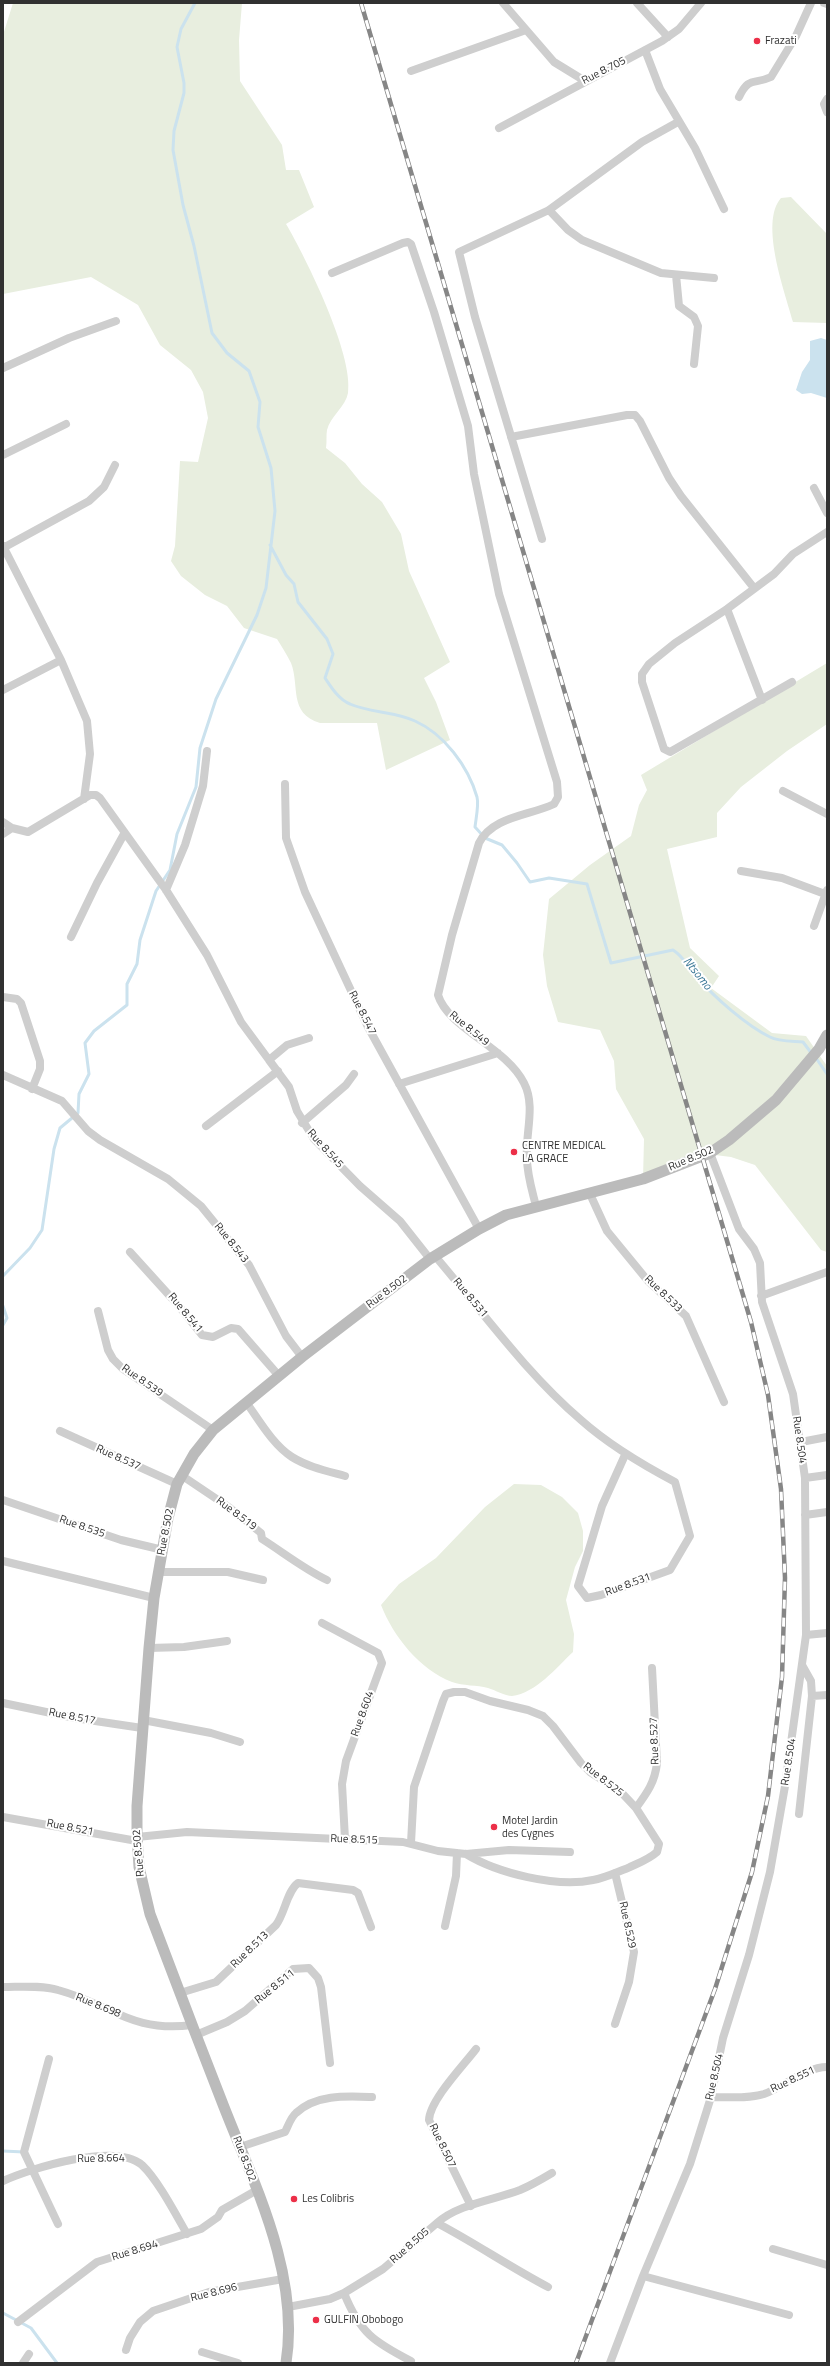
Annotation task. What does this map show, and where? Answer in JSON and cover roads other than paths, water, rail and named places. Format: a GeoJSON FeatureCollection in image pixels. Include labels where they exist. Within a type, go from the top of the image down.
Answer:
{"type":"FeatureCollection","features":[{"type":"Feature","properties":{"kind":"main road","name":"Rue 8.502"},"geometry":{"type":"LineString","coordinates":[[286,2363],[288,2307],[283,2279],[273,2240],[257,2190],[150,1914],[139,1867],[137,1839],[142,1724],[154,1598],[168,1518],[179,1480],[213,1430],[302,1357],[432,1258],[479,1229],[506,1215],[643,1179],[710,1153],[729,1140],[776,1100],[819,1049],[827,1035]]}},
{"type":"Feature","properties":{"kind":"street"},"geometry":{"type":"LineString","coordinates":[[503,3],[554,62],[585,80]]}},
{"type":"Feature","properties":{"kind":"street"},"geometry":{"type":"LineString","coordinates":[[637,3],[668,37]]}},
{"type":"Feature","properties":{"kind":"street","name":"Rue 8.705"},"geometry":{"type":"LineString","coordinates":[[499,128],[558,98],[585,80],[668,37],[690,18],[701,3]]}},
{"type":"Feature","properties":{"kind":"street"},"geometry":{"type":"LineString","coordinates":[[739,98],[745,85],[750,82],[771,77],[796,36],[811,3]]}},
{"type":"Feature","properties":{"kind":"street"},"geometry":{"type":"LineString","coordinates":[[411,71],[526,30]]}},
{"type":"Feature","properties":{"kind":"street"},"geometry":{"type":"LineString","coordinates":[[645,50],[660,89],[678,122],[695,148],[724,208]]}},
{"type":"Feature","properties":{"kind":"street"},"geometry":{"type":"LineString","coordinates":[[827,99],[824,104],[827,112]]}},
{"type":"Feature","properties":{"kind":"street"},"geometry":{"type":"LineString","coordinates":[[542,539],[475,317],[459,252],[549,210],[642,142],[678,122]]}},
{"type":"Feature","properties":{"kind":"street"},"geometry":{"type":"LineString","coordinates":[[549,210],[568,230],[582,240],[661,273],[714,278]]}},
{"type":"Feature","properties":{"kind":"street","name":"Rue 8.549"},"geometry":{"type":"LineString","coordinates":[[332,273],[408,242],[411,244],[434,312],[468,426],[474,474],[499,594],[557,782],[558,797],[554,804],[513,818],[490,828],[479,843],[452,935],[438,995],[446,1010],[513,1067],[524,1084],[529,1100],[526,1156],[528,1177],[536,1206]]}},
{"type":"Feature","properties":{"kind":"street"},"geometry":{"type":"LineString","coordinates":[[676,275],[679,306],[694,317],[698,326],[694,364]]}},
{"type":"Feature","properties":{"kind":"street"},"geometry":{"type":"LineString","coordinates":[[3,368],[69,338],[116,321]]}},
{"type":"Feature","properties":{"kind":"street"},"geometry":{"type":"LineString","coordinates":[[511,437],[627,415],[634,415],[640,421],[669,478],[681,496],[754,588]]}},
{"type":"Feature","properties":{"kind":"street"},"geometry":{"type":"LineString","coordinates":[[3,455],[66,424]]}},
{"type":"Feature","properties":{"kind":"street"},"geometry":{"type":"LineString","coordinates":[[3,822],[12,828],[23,832],[31,831],[84,799],[90,754],[87,721],[61,660],[4,547],[89,501],[104,487],[115,465]]}},
{"type":"Feature","properties":{"kind":"street"},"geometry":{"type":"LineString","coordinates":[[814,488],[827,513]]}},
{"type":"Feature","properties":{"kind":"street"},"geometry":{"type":"LineString","coordinates":[[792,682],[675,751],[670,752],[664,749],[642,682],[642,674],[649,664],[675,643],[727,610],[774,574],[793,554],[827,532]]}},
{"type":"Feature","properties":{"kind":"street"},"geometry":{"type":"LineString","coordinates":[[727,610],[762,700]]}},
{"type":"Feature","properties":{"kind":"street"},"geometry":{"type":"LineString","coordinates":[[3,690],[61,660]]}},
{"type":"Feature","properties":{"kind":"street"},"geometry":{"type":"LineString","coordinates":[[166,890],[184,845],[203,786],[207,751]]}},
{"type":"Feature","properties":{"kind":"street","name":"Rue 8.547"},"geometry":{"type":"LineString","coordinates":[[285,784],[286,838],[305,892],[368,1027],[479,1229]]}},
{"type":"Feature","properties":{"kind":"street"},"geometry":{"type":"LineString","coordinates":[[783,791],[827,814]]}},
{"type":"Feature","properties":{"kind":"street","name":"Rue 8.545"},"geometry":{"type":"LineString","coordinates":[[84,799],[90,795],[96,795],[100,798],[124,834],[166,890],[207,956],[241,1022],[289,1087],[302,1123],[314,1139],[340,1166],[400,1221],[432,1258]]}},
{"type":"Feature","properties":{"kind":"street"},"geometry":{"type":"LineString","coordinates":[[3,834],[12,828]]}},
{"type":"Feature","properties":{"kind":"street"},"geometry":{"type":"LineString","coordinates":[[71,938],[97,883],[124,834]]}},
{"type":"Feature","properties":{"kind":"street"},"geometry":{"type":"LineString","coordinates":[[741,871],[782,878],[826,892],[814,926]]}},
{"type":"Feature","properties":{"kind":"street"},"geometry":{"type":"LineString","coordinates":[[3,997],[17,999],[20,1003],[39,1055],[40,1069],[32,1089]]}},
{"type":"Feature","properties":{"kind":"street"},"geometry":{"type":"LineString","coordinates":[[269,1060],[287,1045],[309,1038]]}},
{"type":"Feature","properties":{"kind":"street"},"geometry":{"type":"LineString","coordinates":[[399,1084],[498,1053]]}},
{"type":"Feature","properties":{"kind":"street"},"geometry":{"type":"LineString","coordinates":[[206,1126],[278,1071]]}},
{"type":"Feature","properties":{"kind":"street"},"geometry":{"type":"LineString","coordinates":[[302,1123],[346,1085],[354,1074]]}},
{"type":"Feature","properties":{"kind":"street","name":"Rue 8.543"},"geometry":{"type":"LineString","coordinates":[[3,1075],[62,1101],[88,1131],[100,1140],[168,1179],[201,1206],[249,1265],[286,1336],[302,1357]]}},
{"type":"Feature","properties":{"kind":"street","name":"Rue 8.504"},"geometry":{"type":"LineString","coordinates":[[610,2363],[643,2276],[690,2164],[711,2097],[723,2038],[749,1955],[770,1872],[785,1786],[806,1635],[805,1478],[792,1394],[761,1296],[762,1278],[760,1263],[754,1249],[739,1229],[710,1153]]}},
{"type":"Feature","properties":{"kind":"street","name":"Rue 8.533"},"geometry":{"type":"LineString","coordinates":[[590,1194],[607,1231],[648,1280],[686,1316],[724,1402]]}},
{"type":"Feature","properties":{"kind":"street","name":"Rue 8.541"},"geometry":{"type":"LineString","coordinates":[[130,1252],[178,1305],[202,1335],[212,1338],[232,1328],[238,1328],[279,1376]]}},
{"type":"Feature","properties":{"kind":"street","name":"Rue 8.531"},"geometry":{"type":"LineString","coordinates":[[432,1258],[531,1369],[580,1420],[625,1455],[674,1482],[690,1536],[670,1570],[588,1598],[578,1586],[602,1506],[625,1455]]}},
{"type":"Feature","properties":{"kind":"street"},"geometry":{"type":"LineString","coordinates":[[761,1296],[827,1272]]}},
{"type":"Feature","properties":{"kind":"street","name":"Rue 8.539"},"geometry":{"type":"LineString","coordinates":[[98,1311],[113,1359],[123,1369],[213,1430]]}},
{"type":"Feature","properties":{"kind":"street"},"geometry":{"type":"LineString","coordinates":[[246,1402],[278,1444],[292,1457],[315,1467],[345,1476]]}},
{"type":"Feature","properties":{"kind":"street","name":"Rue 8.537"},"geometry":{"type":"LineString","coordinates":[[60,1431],[179,1480]]}},
{"type":"Feature","properties":{"kind":"street"},"geometry":{"type":"LineString","coordinates":[[800,1442],[827,1437]]}},
{"type":"Feature","properties":{"kind":"street"},"geometry":{"type":"LineString","coordinates":[[805,1478],[827,1475]]}},
{"type":"Feature","properties":{"kind":"street","name":"Rue 8.519"},"geometry":{"type":"LineString","coordinates":[[179,1480],[251,1524],[262,1533],[262,1539],[298,1562],[306,1570],[327,1580]]}},
{"type":"Feature","properties":{"kind":"street","name":"Rue 8.535"},"geometry":{"type":"LineString","coordinates":[[3,1500],[121,1540],[163,1550]]}},
{"type":"Feature","properties":{"kind":"street"},"geometry":{"type":"LineString","coordinates":[[806,1515],[827,1512]]}},
{"type":"Feature","properties":{"kind":"street"},"geometry":{"type":"LineString","coordinates":[[3,1561],[154,1598]]}},
{"type":"Feature","properties":{"kind":"street"},"geometry":{"type":"LineString","coordinates":[[158,1572],[228,1572],[263,1580]]}},
{"type":"Feature","properties":{"kind":"street","name":"Rue 8.604"},"geometry":{"type":"LineString","coordinates":[[322,1623],[378,1653],[382,1663],[346,1761],[342,1784],[345,1839]]}},
{"type":"Feature","properties":{"kind":"street"},"geometry":{"type":"LineString","coordinates":[[806,1635],[827,1633]]}},
{"type":"Feature","properties":{"kind":"street"},"geometry":{"type":"LineString","coordinates":[[149,1648],[184,1647],[227,1641]]}},
{"type":"Feature","properties":{"kind":"street"},"geometry":{"type":"LineString","coordinates":[[799,1814],[812,1696],[810,1681],[802,1665]]}},
{"type":"Feature","properties":{"kind":"street","name":"Rue 8.527"},"geometry":{"type":"LineString","coordinates":[[636,1808],[651,1787],[655,1778],[657,1763],[652,1668]]}},
{"type":"Feature","properties":{"kind":"street","name":"Rue 8.525"},"geometry":{"type":"LineString","coordinates":[[411,1843],[414,1787],[443,1701],[446,1694],[465,1692],[490,1701],[528,1710],[543,1716],[553,1726],[581,1763],[590,1772],[620,1792],[636,1808],[658,1844],[657,1852],[650,1858],[615,1873],[593,1880],[578,1882],[540,1879],[501,1872],[483,1865],[466,1854]]}},
{"type":"Feature","properties":{"kind":"street"},"geometry":{"type":"LineString","coordinates":[[812,1696],[827,1695]]}},
{"type":"Feature","properties":{"kind":"street","name":"Rue 8.517"},"geometry":{"type":"LineString","coordinates":[[3,1703],[75,1718],[142,1724]]}},
{"type":"Feature","properties":{"kind":"street"},"geometry":{"type":"LineString","coordinates":[[142,1724],[211,1733],[240,1742]]}},
{"type":"Feature","properties":{"kind":"street","name":"Rue 8.521"},"geometry":{"type":"LineString","coordinates":[[3,1817],[137,1839]]}},
{"type":"Feature","properties":{"kind":"street","name":"Rue 8.515"},"geometry":{"type":"LineString","coordinates":[[137,1839],[187,1832],[411,1843],[466,1854],[509,1850],[570,1852]]}},
{"type":"Feature","properties":{"kind":"street"},"geometry":{"type":"LineString","coordinates":[[445,1926],[456,1876],[457,1853]]}},
{"type":"Feature","properties":{"kind":"street","name":"Rue 8.529"},"geometry":{"type":"LineString","coordinates":[[615,1873],[634,1952],[629,1982],[615,2024]]}},
{"type":"Feature","properties":{"kind":"street","name":"Rue 8.513"},"geometry":{"type":"LineString","coordinates":[[180,1993],[216,1982],[226,1974],[276,1925],[283,1915],[293,1887],[298,1883],[353,1890],[358,1893],[371,1927]]}},
{"type":"Feature","properties":{"kind":"street","name":"Rue 8.511"},"geometry":{"type":"LineString","coordinates":[[194,2030],[227,2022],[245,2011],[293,1969],[309,1968],[318,1978],[320,1987],[330,2063]]}},
{"type":"Feature","properties":{"kind":"street","name":"Rue 8.698"},"geometry":{"type":"LineString","coordinates":[[3,1987],[58,1989],[142,2024],[194,2030]]}},
{"type":"Feature","properties":{"kind":"street","name":"Rue 8.507"},"geometry":{"type":"LineString","coordinates":[[471,2206],[429,2120],[430,2113],[436,2103],[476,2049]]}},
{"type":"Feature","properties":{"kind":"street"},"geometry":{"type":"LineString","coordinates":[[49,2058],[24,2152],[58,2224]]}},
{"type":"Feature","properties":{"kind":"street","name":"Rue 8.551"},"geometry":{"type":"LineString","coordinates":[[711,2097],[744,2097],[762,2094],[778,2088],[813,2070],[827,2067]]}},
{"type":"Feature","properties":{"kind":"street"},"geometry":{"type":"LineString","coordinates":[[240,2147],[285,2132],[296,2113],[311,2104],[335,2095],[372,2097]]}},
{"type":"Feature","properties":{"kind":"street","name":"Rue 8.664"},"geometry":{"type":"LineString","coordinates":[[3,2181],[32,2170],[73,2159],[127,2157],[142,2166],[168,2201],[187,2234]]}},
{"type":"Feature","properties":{"kind":"street"},"geometry":{"type":"LineString","coordinates":[[437,2223],[444,2217],[471,2206],[519,2190],[552,2173]]}},
{"type":"Feature","properties":{"kind":"street","name":"Rue 8.694"},"geometry":{"type":"LineString","coordinates":[[18,2322],[97,2262],[201,2230],[218,2217],[222,2210],[257,2190]]}},
{"type":"Feature","properties":{"kind":"street","name":"Rue 8.505"},"geometry":{"type":"LineString","coordinates":[[288,2307],[330,2299],[344,2293],[383,2269],[437,2223],[490,2253],[506,2265],[548,2287]]}},
{"type":"Feature","properties":{"kind":"street"},"geometry":{"type":"LineString","coordinates":[[773,2249],[827,2265]]}},
{"type":"Feature","properties":{"kind":"street"},"geometry":{"type":"LineString","coordinates":[[643,2276],[789,2315]]}},
{"type":"Feature","properties":{"kind":"street","name":"Rue 8.696"},"geometry":{"type":"LineString","coordinates":[[126,2350],[133,2332],[147,2315],[209,2292],[283,2279]]}},
{"type":"Feature","properties":{"kind":"street"},"geometry":{"type":"LineString","coordinates":[[344,2293],[351,2311],[365,2332],[384,2347],[411,2361]]}},
{"type":"Feature","properties":{"kind":"street"},"geometry":{"type":"LineString","coordinates":[[202,2352],[238,2363]]}},
{"type":"Feature","properties":{"kind":"street"},"geometry":{"type":"LineString","coordinates":[[23,2363],[29,2354]]}},
{"type":"Feature","properties":{"kind":"water"},"geometry":{"type":"Polygon","coordinates":[[[821,338],[827,340],[827,398],[811,393],[802,394],[796,390],[802,372],[810,360],[810,341],[821,338]]]}},
{"type":"Feature","properties":{"kind":"waterway"},"geometry":{"type":"LineString","coordinates":[[3,1276],[30,1248],[42,1230],[54,1149],[60,1128],[78,1113],[79,1094],[89,1074],[85,1043],[94,1031],[127,1005],[127,984],[137,964],[140,940],[156,891],[170,870],[177,834],[196,787],[200,748],[216,699],[257,615],[266,588],[275,511],[271,468],[258,427],[260,402],[249,371],[227,353],[212,333],[194,246],[183,205],[173,150],[174,131],[184,93],[184,83],[177,47],[181,29],[195,3]]}},
{"type":"Feature","properties":{"kind":"waterway"},"geometry":{"type":"LineString","coordinates":[[270,545],[286,575],[294,584],[298,602],[327,639],[333,654],[325,678],[336,693],[342,700],[358,707],[399,715],[415,721],[436,734],[454,752],[468,774],[478,800],[475,827],[485,838],[502,845],[530,882],[549,878],[587,884],[611,963],[673,950],[683,959],[712,993],[751,1026],[774,1039],[803,1042],[812,1054]]}},
{"type":"Feature","properties":{"kind":"waterway","name":"Ntsomo"},"geometry":{"type":"LineString","coordinates":[[816,1058],[827,1074]]}},
{"type":"Feature","properties":{"kind":"waterway"},"geometry":{"type":"LineString","coordinates":[[3,1306],[7,1318],[3,1325]]}},
{"type":"Feature","properties":{"kind":"waterway"},"geometry":{"type":"LineString","coordinates":[[3,2151],[24,2152]]}},
{"type":"Feature","properties":{"kind":"waterway"},"geometry":{"type":"LineString","coordinates":[[3,2313],[31,2328],[57,2363]]}},
{"type":"Feature","properties":{"kind":"railway"},"geometry":{"type":"LineString","coordinates":[[361,3],[751,1322],[768,1395],[781,1489],[785,1578],[782,1677],[768,1796],[752,1872],[715,1989],[576,2363]]}},
{"type":"Feature","properties":{"kind":"place","name":"Frazati"},"geometry":{"type":"Point","coordinates":[757,41]}},
{"type":"Feature","properties":{"kind":"place","name":"CENTRE MEDICAL LA GRACE"},"geometry":{"type":"Point","coordinates":[514,1152]}},
{"type":"Feature","properties":{"kind":"place","name":"Motel Jardin des Cygnes"},"geometry":{"type":"Point","coordinates":[494,1827]}},
{"type":"Feature","properties":{"kind":"place","name":"Les Colibris"},"geometry":{"type":"Point","coordinates":[294,2199]}},
{"type":"Feature","properties":{"kind":"place","name":"GULFIN Obobogo"},"geometry":{"type":"Point","coordinates":[316,2320]}}]}
